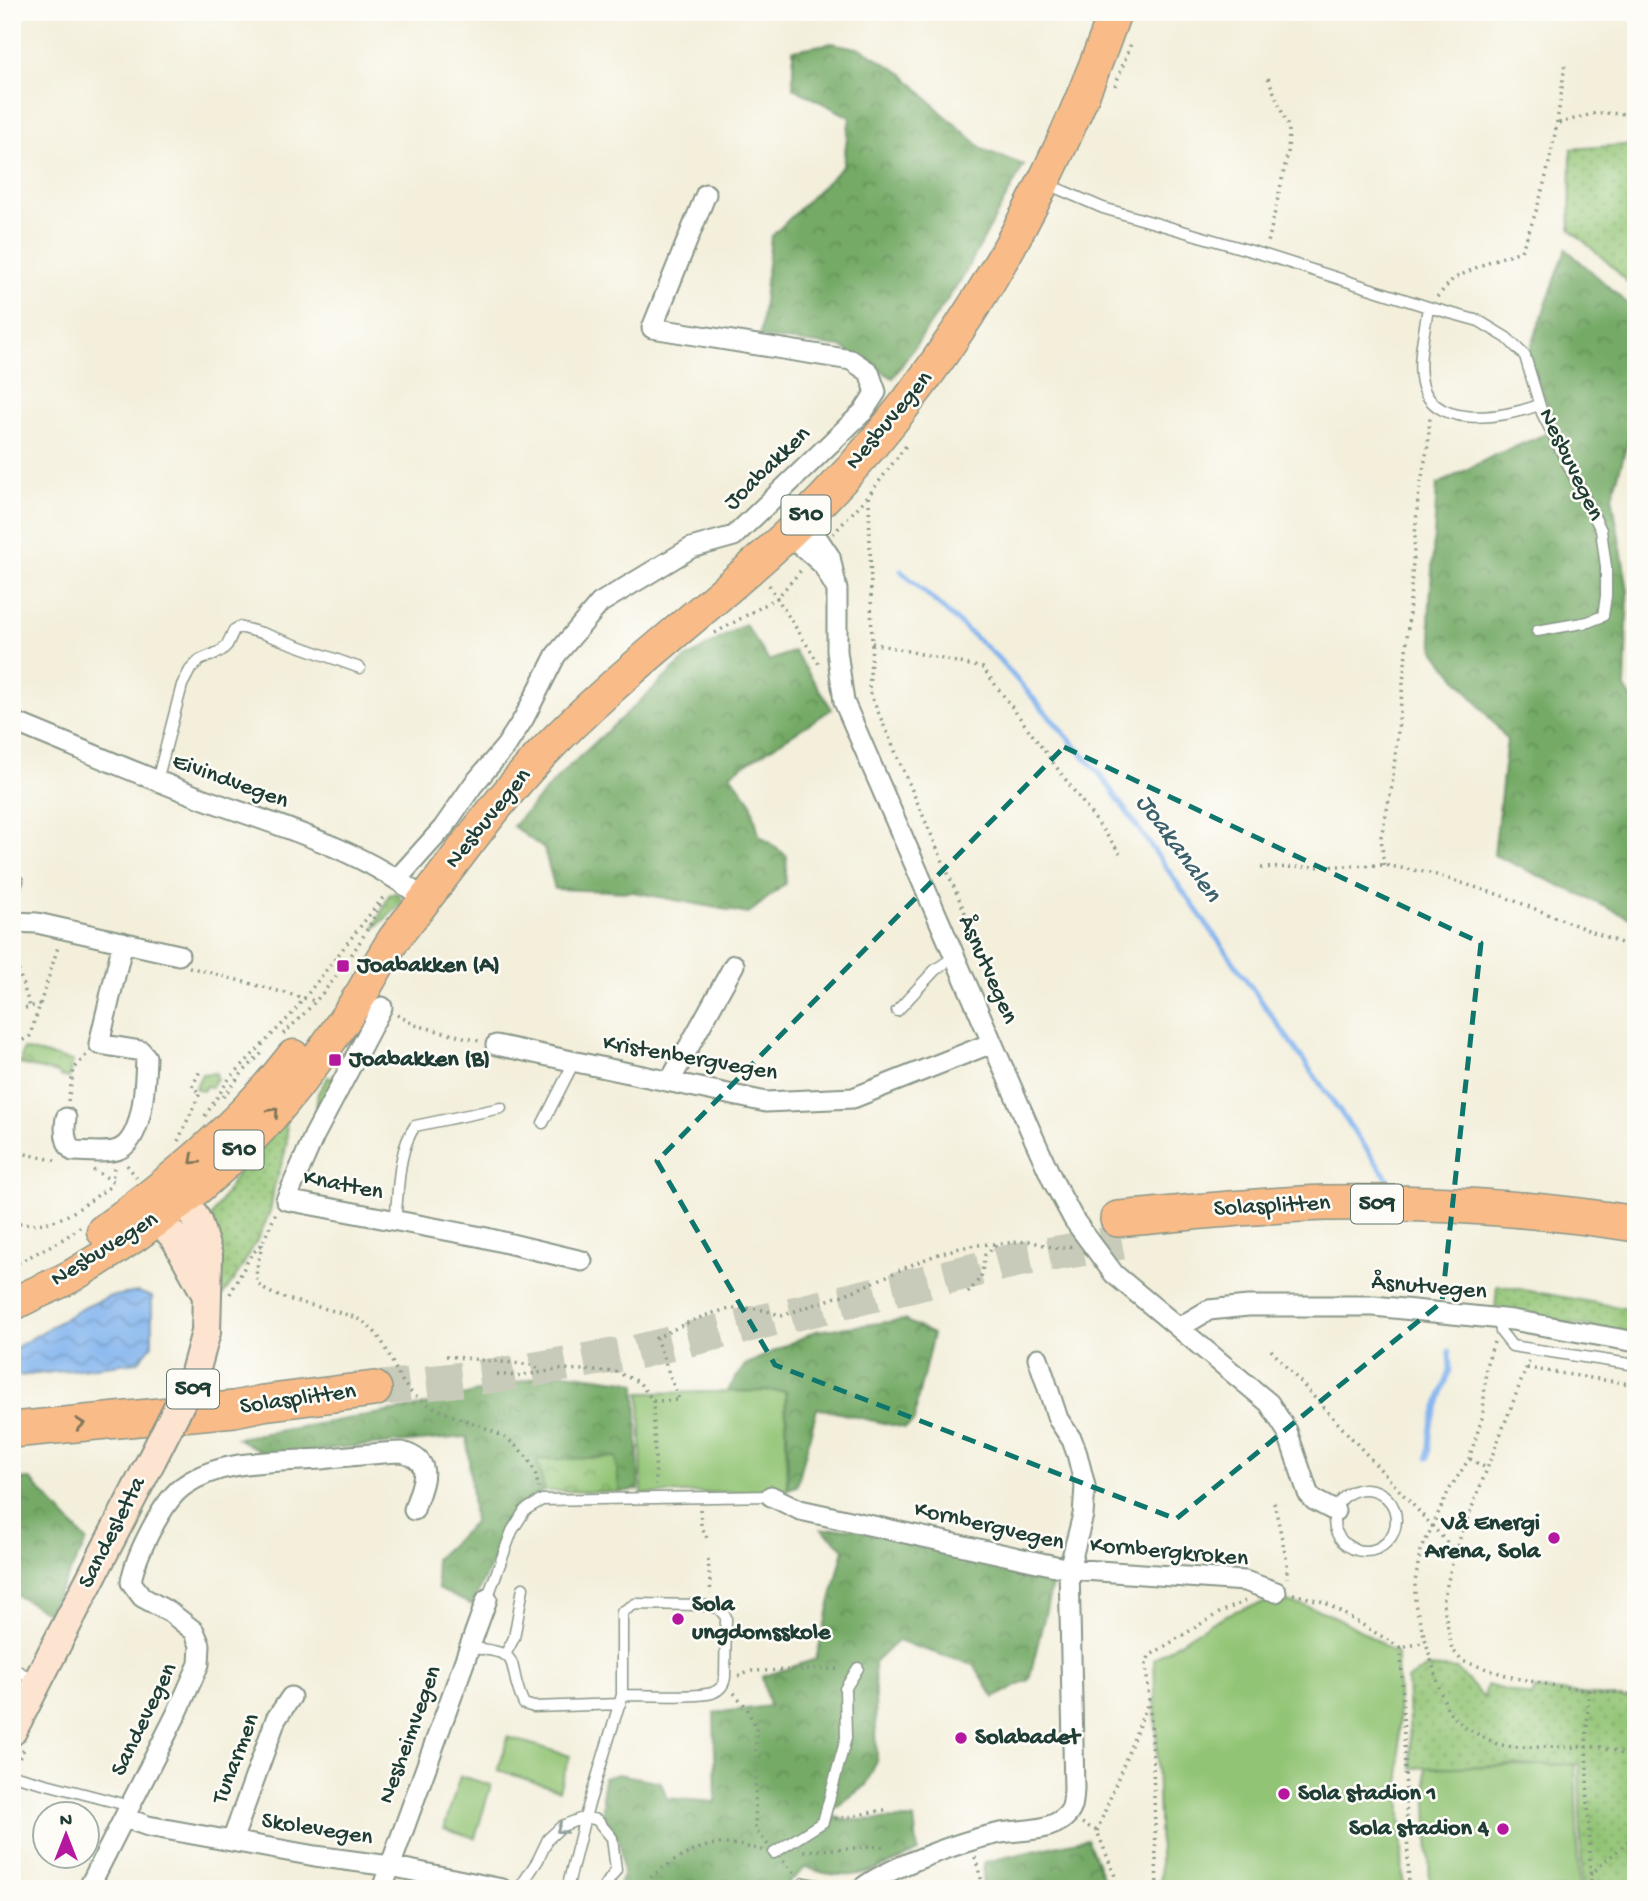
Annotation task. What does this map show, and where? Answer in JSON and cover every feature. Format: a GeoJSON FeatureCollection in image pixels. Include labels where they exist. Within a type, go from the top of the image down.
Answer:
{"type":"FeatureCollection","features":[{"type":"Feature","properties":{"kind":"highway","name":"Solasplitten"},"geometry":{"type":"LineString","coordinates":[[1636,1223],[1510,1209],[1328,1203],[1233,1208],[1120,1231],[1329,1224],[1509,1229],[1636,1242]]}},
{"type":"Feature","properties":{"kind":"highway","name":"Solasplitten"},"geometry":{"type":"LineString","coordinates":[[12,1407],[374,1380],[234,1409],[12,1430]]}},
{"type":"Feature","properties":{"kind":"main road","name":"Nesbuvegen"},"geometry":{"type":"LineString","coordinates":[[19,1301],[73,1275],[256,1133],[371,999],[393,940],[468,841],[541,756],[584,714],[796,526],[867,452],[933,370],[998,270],[1069,131],[1115,12]]}},
{"type":"Feature","properties":{"kind":"street","name":"Joabakken"},"geometry":{"type":"LineString","coordinates":[[398,878],[443,828],[506,746],[524,718],[556,655],[600,603],[691,548],[734,536],[863,412],[876,392],[869,372],[851,360],[652,328],[706,194]]}},
{"type":"Feature","properties":{"kind":"street","name":"Åsnutvegen"},"geometry":{"type":"LineString","coordinates":[[796,526],[823,565],[836,590],[838,651],[844,702],[1053,1181],[1074,1220],[1114,1274],[1269,1402],[1287,1431],[1308,1493],[1324,1507],[1335,1511]]}},
{"type":"Feature","properties":{"kind":"street","name":"Eivindvegen"},"geometry":{"type":"LineString","coordinates":[[12,721],[157,781],[327,844],[398,878],[425,900]]}},
{"type":"Feature","properties":{"kind":"street"},"geometry":{"type":"LineString","coordinates":[[13,922],[37,923],[122,942],[183,961]]}},
{"type":"Feature","properties":{"kind":"street"},"geometry":{"type":"LineString","coordinates":[[66,1118],[64,1128],[68,1146],[73,1152],[114,1152],[128,1145],[137,1130],[146,1057],[141,1051],[99,1044],[122,942]]}},
{"type":"Feature","properties":{"kind":"street"},"geometry":{"type":"LineString","coordinates":[[670,1081],[734,965]]}},
{"type":"Feature","properties":{"kind":"street","name":"Knatten"},"geometry":{"type":"LineString","coordinates":[[371,999],[286,1200],[482,1237],[583,1261]]}},
{"type":"Feature","properties":{"kind":"street","name":"Kristenbergvegen"},"geometry":{"type":"LineString","coordinates":[[496,1045],[766,1102],[853,1098],[992,1043]]}},
{"type":"Feature","properties":{"kind":"street"},"geometry":{"type":"LineString","coordinates":[[166,1203],[181,1248],[217,1295]]}},
{"type":"Feature","properties":{"kind":"street","name":"Sandesletta"},"geometry":{"type":"LineString","coordinates":[[12,1731],[24,1675],[152,1459],[194,1376],[217,1295]]}},
{"type":"Feature","properties":{"kind":"street","name":"Åsnutvegen"},"geometry":{"type":"LineString","coordinates":[[1180,1327],[1209,1310],[1248,1306],[1374,1306],[1636,1342]]}},
{"type":"Feature","properties":{"kind":"street","name":"Kornbergkroken"},"geometry":{"type":"LineString","coordinates":[[1038,1358],[1058,1419],[1072,1441],[1085,1486],[1083,1515],[1069,1569],[1245,1581],[1276,1592]]}},
{"type":"Feature","properties":{"kind":"street","name":"Sandevegen"},"geometry":{"type":"LineString","coordinates":[[88,1889],[199,1664],[200,1645],[194,1631],[171,1613],[142,1597],[131,1583],[134,1564],[149,1535],[183,1486],[234,1466],[402,1452],[416,1456],[425,1474],[414,1510]]}},
{"type":"Feature","properties":{"kind":"street","name":"Kornbergvegen"},"geometry":{"type":"LineString","coordinates":[[771,1496],[800,1510],[1069,1569],[1074,1789],[1073,1805],[1067,1816]]}},
{"type":"Feature","properties":{"kind":"street","name":"Nesheimvegen"},"geometry":{"type":"LineString","coordinates":[[382,1889],[487,1598]]}},
{"type":"Feature","properties":{"kind":"street","name":"Tunarmen"},"geometry":{"type":"LineString","coordinates":[[232,1841],[276,1719],[291,1697]]}},
{"type":"Feature","properties":{"kind":"street","name":"Skolevegen"},"geometry":{"type":"LineString","coordinates":[[128,1812],[148,1826],[315,1856],[390,1866],[502,1889]]}},
{"type":"Feature","properties":{"kind":"street"},"geometry":{"type":"LineString","coordinates":[[861,1889],[870,1881],[893,1870],[971,1841],[997,1833],[1048,1826],[1067,1816]]}},
{"type":"Feature","properties":{"kind":"lane","name":"Nesbuvegen"},"geometry":{"type":"LineString","coordinates":[[1042,182],[1103,208],[1479,321],[1507,338],[1525,356],[1539,405],[1601,530],[1606,567],[1603,616],[1537,631]]}},
{"type":"Feature","properties":{"kind":"lane"},"geometry":{"type":"LineString","coordinates":[[1428,307],[1421,377],[1431,402],[1443,411],[1459,415],[1495,417],[1539,405]]}},
{"type":"Feature","properties":{"kind":"lane"},"geometry":{"type":"LineString","coordinates":[[157,781],[182,685],[190,670],[200,660],[222,651],[228,645],[234,630],[239,627],[360,668]]}},
{"type":"Feature","properties":{"kind":"lane"},"geometry":{"type":"LineString","coordinates":[[12,898],[18,881]]}},
{"type":"Feature","properties":{"kind":"lane"},"geometry":{"type":"LineString","coordinates":[[12,911],[13,922]]}},
{"type":"Feature","properties":{"kind":"lane"},"geometry":{"type":"LineString","coordinates":[[897,1011],[936,970],[954,957]]}},
{"type":"Feature","properties":{"kind":"lane"},"geometry":{"type":"LineString","coordinates":[[543,1123],[574,1062]]}},
{"type":"Feature","properties":{"kind":"lane","name":"Knatten"},"geometry":{"type":"LineString","coordinates":[[395,1222],[403,1153],[408,1136],[415,1126],[501,1108]]}},
{"type":"Feature","properties":{"kind":"lane"},"geometry":{"type":"LineString","coordinates":[[1500,1325],[1512,1346],[1636,1365]]}},
{"type":"Feature","properties":{"kind":"lane"},"geometry":{"type":"LineString","coordinates":[[1356,1490],[1376,1491],[1392,1503],[1396,1523],[1394,1532],[1380,1547],[1359,1551],[1350,1547],[1336,1532],[1335,1511],[1347,1495],[1356,1490]]}},
{"type":"Feature","properties":{"kind":"lane"},"geometry":{"type":"LineString","coordinates":[[487,1598],[512,1531],[525,1510],[542,1500],[771,1496]]}},
{"type":"Feature","properties":{"kind":"lane"},"geometry":{"type":"LineString","coordinates":[[506,1653],[514,1638],[523,1588]]}},
{"type":"Feature","properties":{"kind":"lane"},"geometry":{"type":"LineString","coordinates":[[470,1648],[506,1653],[511,1660],[524,1704],[534,1707],[621,1699],[708,1694],[724,1684],[726,1617],[718,1608],[701,1605],[635,1604],[626,1608],[621,1618],[621,1699],[584,1818],[567,1889]]}},
{"type":"Feature","properties":{"kind":"lane"},"geometry":{"type":"LineString","coordinates":[[774,1853],[823,1822],[846,1738],[845,1689],[858,1668]]}},
{"type":"Feature","properties":{"kind":"lane","name":"Skolevegen"},"geometry":{"type":"LineString","coordinates":[[12,1775],[128,1812]]}},
{"type":"Feature","properties":{"kind":"lane"},"geometry":{"type":"LineString","coordinates":[[519,1889],[548,1839],[562,1826],[584,1818],[597,1820],[612,1838],[616,1870],[603,1889]]}},
{"type":"Feature","properties":{"kind":"lane"},"geometry":{"type":"LineString","coordinates":[[801,1886],[840,1889]]}},
{"type":"Feature","properties":{"kind":"path"},"geometry":{"type":"LineString","coordinates":[[1428,307],[1453,279],[1488,262],[1521,251],[1532,225],[1558,123],[1565,62]]}},
{"type":"Feature","properties":{"kind":"path"},"geometry":{"type":"LineString","coordinates":[[1265,255],[1289,152],[1289,129],[1268,78]]}},
{"type":"Feature","properties":{"kind":"path"},"geometry":{"type":"LineString","coordinates":[[1558,123],[1596,113],[1636,114]]}},
{"type":"Feature","properties":{"kind":"path"},"geometry":{"type":"LineString","coordinates":[[1384,865],[1381,837],[1392,786],[1418,498],[1428,446],[1431,402]]}},
{"type":"Feature","properties":{"kind":"path"},"geometry":{"type":"LineString","coordinates":[[869,495],[872,643],[869,691],[976,939]]}},
{"type":"Feature","properties":{"kind":"path"},"geometry":{"type":"LineString","coordinates":[[706,638],[777,598],[807,564]]}},
{"type":"Feature","properties":{"kind":"path"},"geometry":{"type":"LineString","coordinates":[[765,577],[824,671]]}},
{"type":"Feature","properties":{"kind":"path"},"geometry":{"type":"LineString","coordinates":[[872,643],[983,668],[1120,853]]}},
{"type":"Feature","properties":{"kind":"path"},"geometry":{"type":"LineString","coordinates":[[1261,869],[1384,865],[1430,873],[1500,895],[1636,948]]}},
{"type":"Feature","properties":{"kind":"path"},"geometry":{"type":"LineString","coordinates":[[266,1050],[232,1084],[204,1121],[234,1074],[266,1044],[305,998],[384,895],[367,934],[316,1001],[275,1041]]}},
{"type":"Feature","properties":{"kind":"path"},"geometry":{"type":"LineString","coordinates":[[12,1049],[30,1036],[61,938]]}},
{"type":"Feature","properties":{"kind":"path"},"geometry":{"type":"LineString","coordinates":[[12,950],[28,1007],[40,1004]]}},
{"type":"Feature","properties":{"kind":"path"},"geometry":{"type":"LineString","coordinates":[[183,961],[316,1001]]}},
{"type":"Feature","properties":{"kind":"path"},"geometry":{"type":"LineString","coordinates":[[371,999],[415,1025],[496,1045]]}},
{"type":"Feature","properties":{"kind":"path"},"geometry":{"type":"LineString","coordinates":[[66,1118],[74,1069],[99,1044]]}},
{"type":"Feature","properties":{"kind":"path"},"geometry":{"type":"LineString","coordinates":[[177,1141],[200,1093],[192,1087],[200,1071]]}},
{"type":"Feature","properties":{"kind":"path"},"geometry":{"type":"LineString","coordinates":[[12,1223],[34,1226],[59,1221],[111,1186],[114,1152]]}},
{"type":"Feature","properties":{"kind":"path"},"geometry":{"type":"LineString","coordinates":[[286,1200],[273,1218],[262,1244],[256,1274],[256,1281],[260,1286],[287,1297],[350,1315],[370,1326],[379,1335],[409,1390],[453,1415],[489,1428],[516,1447],[533,1467],[542,1500]]}},
{"type":"Feature","properties":{"kind":"path"},"geometry":{"type":"LineString","coordinates":[[653,1401],[679,1400],[656,1338],[685,1324],[735,1307],[762,1308],[781,1316],[855,1290],[937,1254],[973,1243],[1029,1241],[1059,1249],[1078,1245]]}},
{"type":"Feature","properties":{"kind":"path"},"geometry":{"type":"LineString","coordinates":[[217,1295],[262,1244]]}},
{"type":"Feature","properties":{"kind":"path"},"geometry":{"type":"LineString","coordinates":[[968,1293],[981,1277],[985,1255],[996,1244]]}},
{"type":"Feature","properties":{"kind":"path"},"geometry":{"type":"LineString","coordinates":[[1500,1325],[1486,1366],[1483,1415],[1469,1459],[1449,1490],[1420,1553],[1415,1582],[1415,1604],[1425,1642],[1449,1712],[1464,1727],[1489,1740],[1512,1747],[1586,1746],[1616,1751],[1636,1761]]}},
{"type":"Feature","properties":{"kind":"path"},"geometry":{"type":"LineString","coordinates":[[1534,1349],[1455,1551],[1443,1602],[1451,1649],[1462,1661],[1515,1678],[1633,1694],[1636,1688]]}},
{"type":"Feature","properties":{"kind":"path"},"geometry":{"type":"LineString","coordinates":[[1271,1350],[1455,1551]]}},
{"type":"Feature","properties":{"kind":"path"},"geometry":{"type":"LineString","coordinates":[[446,1356],[531,1365],[544,1370]]}},
{"type":"Feature","properties":{"kind":"path"},"geometry":{"type":"LineString","coordinates":[[1527,1367],[1636,1385]]}},
{"type":"Feature","properties":{"kind":"path"},"geometry":{"type":"LineString","coordinates":[[496,1374],[517,1376],[544,1370],[616,1372],[639,1382],[653,1401],[656,1497]]}},
{"type":"Feature","properties":{"kind":"path"},"geometry":{"type":"LineString","coordinates":[[1469,1459],[1486,1468]]}},
{"type":"Feature","properties":{"kind":"path"},"geometry":{"type":"LineString","coordinates":[[700,1497],[701,1525],[708,1540]]}},
{"type":"Feature","properties":{"kind":"path"},"geometry":{"type":"LineString","coordinates":[[1274,1502],[1289,1576],[1276,1592]]}},
{"type":"Feature","properties":{"kind":"path"},"geometry":{"type":"LineString","coordinates":[[708,1559],[709,1590]]}},
{"type":"Feature","properties":{"kind":"path"},"geometry":{"type":"LineString","coordinates":[[1157,1889],[1146,1665],[1149,1657],[1217,1614],[1256,1597],[1276,1592],[1311,1597],[1324,1602],[1401,1648],[1425,1642]]}},
{"type":"Feature","properties":{"kind":"path"},"geometry":{"type":"LineString","coordinates":[[1401,1648],[1409,1889]]}},
{"type":"Feature","properties":{"kind":"path"},"geometry":{"type":"LineString","coordinates":[[752,1671],[858,1668]]}},
{"type":"Feature","properties":{"kind":"path"},"geometry":{"type":"LineString","coordinates":[[724,1684],[747,1707],[756,1729],[755,1829],[801,1886]]}},
{"type":"Feature","properties":{"kind":"path"},"geometry":{"type":"LineString","coordinates":[[1589,1690],[1586,1746],[1591,1889]]}},
{"type":"Feature","properties":{"kind":"path"},"geometry":{"type":"LineString","coordinates":[[1097,1831],[1149,1698]]}},
{"type":"Feature","properties":{"kind":"path"},"geometry":{"type":"LineString","coordinates":[[823,1822],[890,1809]]}},
{"type":"Feature","properties":{"kind":"path"},"geometry":{"type":"LineString","coordinates":[[1067,1816],[1097,1831],[1120,1889]]}},
{"type":"Feature","properties":{"kind":"path"},"geometry":{"type":"LineString","coordinates":[[1590,1875],[1636,1834]]}},
{"type":"Feature","properties":{"kind":"path"},"geometry":{"type":"LineString","coordinates":[[971,1841],[984,1889]]}},
{"type":"Feature","properties":{"kind":"path"},"geometry":{"type":"LineString","coordinates":[[633,1889],[679,1859],[714,1844],[774,1853],[887,1846]]}},
{"type":"Feature","properties":{"kind":"highlighted area"},"geometry":{"type":"Polygon","coordinates":[[[1064,747],[1481,943],[1442,1302],[1176,1519],[775,1365],[657,1161],[1064,747]]]}},
{"type":"Feature","properties":{"kind":"green space"},"geometry":{"type":"Polygon","coordinates":[[[832,43],[862,49],[903,74],[984,150],[1024,165],[963,277],[893,378],[841,347],[760,337],[771,237],[843,166],[850,117],[793,88],[793,50],[832,43]]]}},
{"type":"Feature","properties":{"kind":"green space"},"geometry":{"type":"Polygon","coordinates":[[[1636,144],[1636,292],[1615,269],[1570,229],[1571,149],[1636,144]]]}},
{"type":"Feature","properties":{"kind":"green space"},"geometry":{"type":"Polygon","coordinates":[[[1566,249],[1636,311],[1636,414],[1612,496],[1628,590],[1625,688],[1636,705],[1636,921],[1494,855],[1507,739],[1435,652],[1429,621],[1437,485],[1495,455],[1558,429],[1527,358],[1566,249]]]}},
{"type":"Feature","properties":{"kind":"green space"},"geometry":{"type":"Polygon","coordinates":[[[745,624],[769,661],[794,651],[832,709],[730,774],[751,802],[759,835],[787,856],[785,884],[748,914],[633,892],[555,889],[544,849],[513,826],[561,774],[685,659],[745,624]]]}},
{"type":"Feature","properties":{"kind":"green space"},"geometry":{"type":"Polygon","coordinates":[[[389,895],[400,895],[401,904],[374,929],[389,895]]]}},
{"type":"Feature","properties":{"kind":"green space"},"geometry":{"type":"Polygon","coordinates":[[[356,1036],[340,1069],[336,1065],[356,1036]]]}},
{"type":"Feature","properties":{"kind":"green space"},"geometry":{"type":"Polygon","coordinates":[[[23,1049],[73,1061],[69,1078],[20,1064],[23,1049]]]}},
{"type":"Feature","properties":{"kind":"green space"},"geometry":{"type":"Polygon","coordinates":[[[339,1071],[315,1118],[318,1093],[328,1077],[332,1079],[339,1071]]]}},
{"type":"Feature","properties":{"kind":"green space"},"geometry":{"type":"Polygon","coordinates":[[[216,1073],[217,1079],[211,1087],[206,1086],[203,1091],[195,1088],[202,1074],[216,1073]]]}},
{"type":"Feature","properties":{"kind":"green space"},"geometry":{"type":"Polygon","coordinates":[[[282,1115],[287,1140],[270,1211],[248,1256],[221,1297],[220,1265],[209,1221],[247,1157],[282,1115]]]}},
{"type":"Feature","properties":{"kind":"green space"},"geometry":{"type":"Polygon","coordinates":[[[1497,1285],[1636,1310],[1636,1334],[1495,1311],[1497,1285]]]}},
{"type":"Feature","properties":{"kind":"green space"},"geometry":{"type":"Polygon","coordinates":[[[904,1320],[933,1334],[915,1421],[905,1428],[817,1408],[797,1486],[788,1489],[786,1391],[727,1391],[745,1365],[816,1331],[904,1320]]]}},
{"type":"Feature","properties":{"kind":"green space"},"geometry":{"type":"Polygon","coordinates":[[[558,1372],[636,1384],[639,1490],[619,1492],[615,1457],[537,1460],[545,1491],[532,1496],[514,1514],[472,1605],[438,1589],[435,1559],[474,1523],[467,1437],[337,1448],[273,1458],[237,1438],[422,1406],[558,1372]]]}},
{"type":"Feature","properties":{"kind":"green space"},"geometry":{"type":"Polygon","coordinates":[[[785,1391],[787,1491],[642,1494],[640,1393],[785,1391]]]}},
{"type":"Feature","properties":{"kind":"green space"},"geometry":{"type":"Polygon","coordinates":[[[616,1457],[619,1492],[545,1491],[537,1460],[616,1457]]]}},
{"type":"Feature","properties":{"kind":"green space"},"geometry":{"type":"Polygon","coordinates":[[[30,1479],[87,1541],[48,1613],[12,1593],[12,1480],[30,1479]]]}},
{"type":"Feature","properties":{"kind":"green space"},"geometry":{"type":"Polygon","coordinates":[[[870,1528],[1055,1573],[1029,1680],[994,1698],[974,1665],[897,1641],[874,1663],[877,1760],[866,1785],[827,1814],[845,1820],[914,1819],[918,1852],[876,1869],[850,1875],[822,1873],[806,1867],[782,1889],[617,1889],[623,1875],[620,1842],[603,1814],[603,1778],[618,1774],[661,1782],[667,1798],[716,1802],[714,1713],[769,1706],[762,1677],[816,1659],[844,1549],[822,1529],[870,1528]]]}},
{"type":"Feature","properties":{"kind":"green space"},"geometry":{"type":"Polygon","coordinates":[[[1275,1601],[1325,1612],[1397,1654],[1403,1889],[1161,1889],[1154,1659],[1226,1615],[1275,1601]]]}},
{"type":"Feature","properties":{"kind":"green space"},"geometry":{"type":"Polygon","coordinates":[[[1427,1667],[1457,1669],[1484,1698],[1487,1685],[1532,1697],[1535,1689],[1636,1700],[1636,1840],[1633,1842],[1635,1889],[1582,1889],[1579,1764],[1411,1768],[1407,1680],[1427,1667]]]}},
{"type":"Feature","properties":{"kind":"green space"},"geometry":{"type":"Polygon","coordinates":[[[508,1737],[570,1756],[559,1790],[498,1770],[508,1737]]]}},
{"type":"Feature","properties":{"kind":"green space","name":"Sola stadion 4"},"geometry":{"type":"Polygon","coordinates":[[[1575,1764],[1579,1889],[1430,1889],[1426,1768],[1575,1764]]]}},
{"type":"Feature","properties":{"kind":"green space"},"geometry":{"type":"Polygon","coordinates":[[[460,1776],[491,1785],[475,1838],[444,1828],[460,1776]]]}},
{"type":"Feature","properties":{"kind":"green space"},"geometry":{"type":"Polygon","coordinates":[[[1087,1839],[1108,1889],[982,1889],[984,1862],[1087,1839]]]}},
{"type":"Feature","properties":{"kind":"water"},"geometry":{"type":"Polygon","coordinates":[[[138,1292],[152,1297],[152,1345],[138,1362],[19,1376],[12,1372],[12,1350],[79,1310],[108,1297],[138,1292]]]}},
{"type":"Feature","properties":{"kind":"waterway","name":"Joakanalen"},"geometry":{"type":"LineString","coordinates":[[901,571],[996,656],[1099,773],[1388,1179]]}},
{"type":"Feature","properties":{"kind":"waterway","name":"Joakanalen"},"geometry":{"type":"LineString","coordinates":[[1428,1458],[1431,1425],[1450,1370],[1449,1351]]}},
{"type":"Feature","properties":{"kind":"tunnel"},"geometry":{"type":"LineString","coordinates":[[374,1389],[506,1374],[636,1352],[1017,1260],[1122,1242]]}},
{"type":"Feature","properties":{"kind":"place","name":"Joabakken (A)"},"geometry":{"type":"Point","coordinates":[343,966]}},
{"type":"Feature","properties":{"kind":"place","name":"Joabakken (B)"},"geometry":{"type":"Point","coordinates":[335,1060]}},
{"type":"Feature","properties":{"kind":"place","name":"Vå Energi Arena, Sola"},"geometry":{"type":"Point","coordinates":[1554,1538]}},
{"type":"Feature","properties":{"kind":"place","name":"Sola ungdomsskole"},"geometry":{"type":"Point","coordinates":[678,1619]}},
{"type":"Feature","properties":{"kind":"place","name":"Solabadet"},"geometry":{"type":"Point","coordinates":[961,1738]}},
{"type":"Feature","properties":{"kind":"place","name":"Sola stadion 1"},"geometry":{"type":"Point","coordinates":[1284,1794]}},
{"type":"Feature","properties":{"kind":"place","name":"Sola stadion 4"},"geometry":{"type":"Point","coordinates":[1503,1829]}}]}
